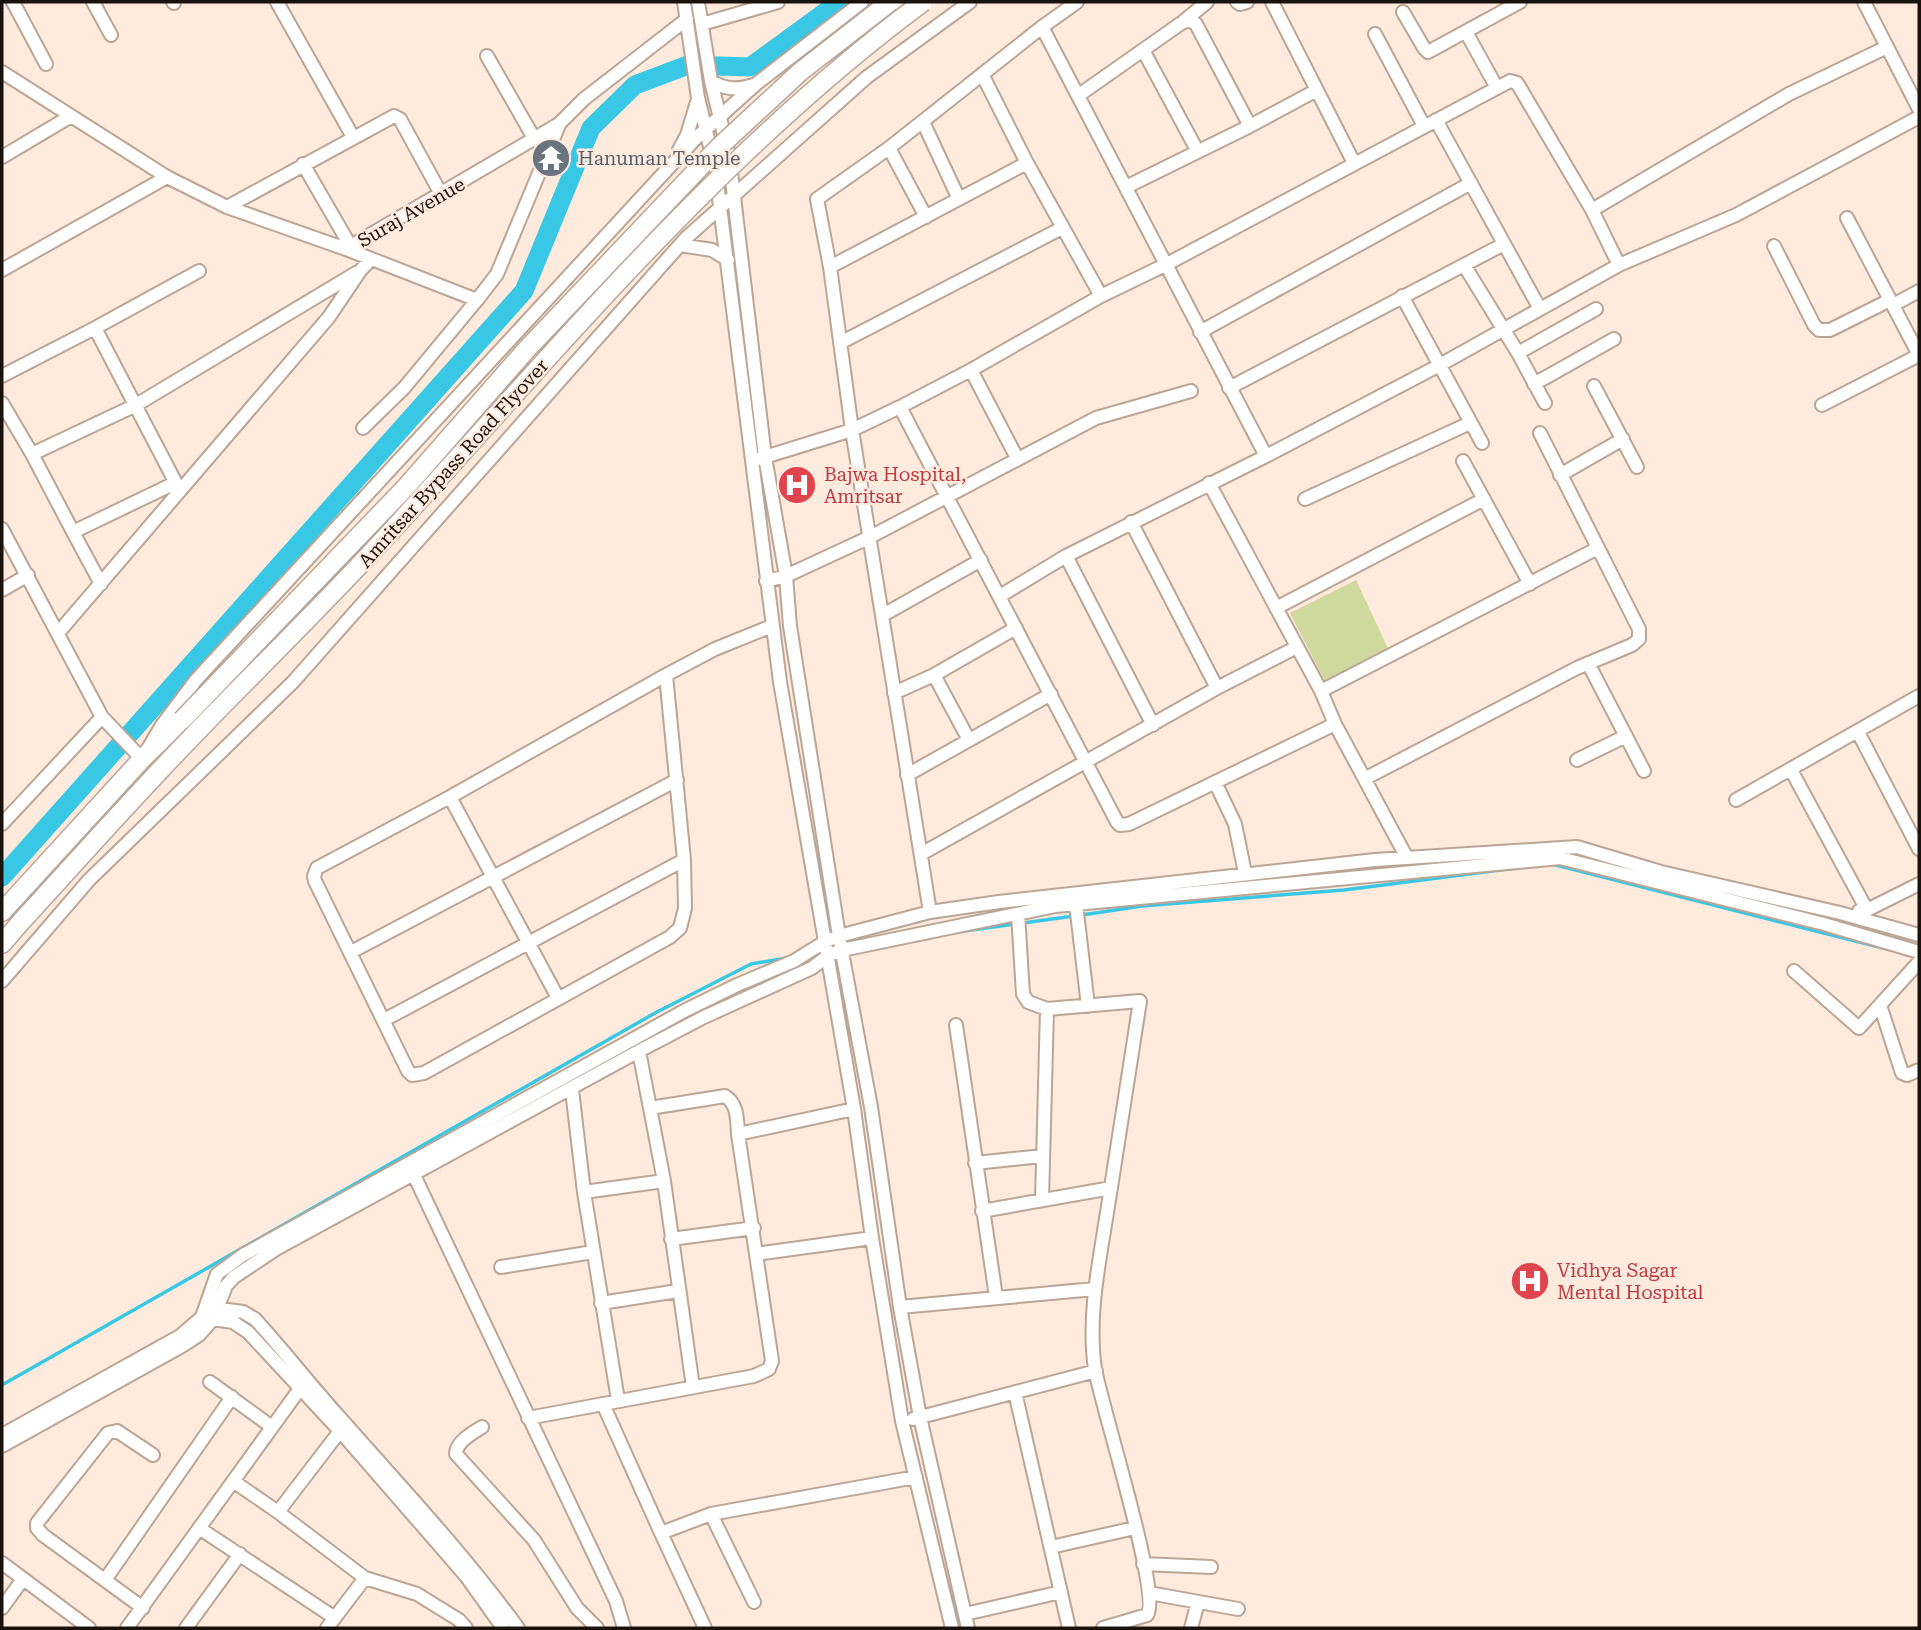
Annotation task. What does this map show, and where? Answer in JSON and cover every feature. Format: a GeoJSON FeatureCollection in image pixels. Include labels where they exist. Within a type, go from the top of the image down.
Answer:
{"type":"FeatureCollection","features":[{"type":"Feature","properties":{"kind":"highway","name":"Amritsar Bypass Road Flyover"},"geometry":{"type":"LineString","coordinates":[[2,912],[142,759],[183,720],[406,487],[526,350],[719,147],[800,72],[890,2]]}},
{"type":"Feature","properties":{"kind":"highway","name":"Amritsar Bypass Road Flyover"},"geometry":{"type":"LineString","coordinates":[[2,944],[161,770],[356,570],[676,219],[794,105],[853,55],[923,2]]}},
{"type":"Feature","properties":{"kind":"street"},"geometry":{"type":"LineString","coordinates":[[13,2],[46,64]]}},
{"type":"Feature","properties":{"kind":"street"},"geometry":{"type":"LineString","coordinates":[[93,2],[111,34]]}},
{"type":"Feature","properties":{"kind":"street"},"geometry":{"type":"LineString","coordinates":[[277,2],[353,137]]}},
{"type":"Feature","properties":{"kind":"street"},"geometry":{"type":"LineString","coordinates":[[684,2],[695,84],[715,167],[772,626],[829,956],[902,1421],[951,1628]]}},
{"type":"Feature","properties":{"kind":"street"},"geometry":{"type":"LineString","coordinates":[[698,2],[710,78],[729,155],[765,457],[786,576],[790,626],[839,936],[871,1107],[900,1307],[920,1417],[968,1628]]}},
{"type":"Feature","properties":{"kind":"street"},"geometry":{"type":"LineString","coordinates":[[703,29],[778,2]]}},
{"type":"Feature","properties":{"kind":"street"},"geometry":{"type":"LineString","coordinates":[[2,529],[102,717],[142,759],[162,725],[196,680],[670,166],[719,116],[756,84],[862,2]]}},
{"type":"Feature","properties":{"kind":"street"},"geometry":{"type":"LineString","coordinates":[[2,981],[89,880],[293,682],[680,245],[867,77],[970,2]]}},
{"type":"Feature","properties":{"kind":"street"},"geometry":{"type":"LineString","coordinates":[[930,912],[852,430],[830,267],[817,199],[889,148],[1077,2]]}},
{"type":"Feature","properties":{"kind":"street"},"geometry":{"type":"LineString","coordinates":[[1079,94],[1207,2]]}},
{"type":"Feature","properties":{"kind":"street"},"geometry":{"type":"LineString","coordinates":[[1237,2],[1247,2]]}},
{"type":"Feature","properties":{"kind":"street"},"geometry":{"type":"LineString","coordinates":[[1272,2],[1353,163]]}},
{"type":"Feature","properties":{"kind":"street"},"geometry":{"type":"LineString","coordinates":[[1403,12],[1428,51],[1520,2]]}},
{"type":"Feature","properties":{"kind":"street"},"geometry":{"type":"LineString","coordinates":[[1864,2],[1919,109]]}},
{"type":"Feature","properties":{"kind":"street","name":"Suraj Avenue"},"geometry":{"type":"LineString","coordinates":[[2,72],[167,177],[227,207],[348,248],[536,140],[687,19]]}},
{"type":"Feature","properties":{"kind":"street"},"geometry":{"type":"LineString","coordinates":[[1184,21],[1196,24],[1250,127]]}},
{"type":"Feature","properties":{"kind":"street"},"geometry":{"type":"LineString","coordinates":[[1042,27],[1266,456]]}},
{"type":"Feature","properties":{"kind":"street"},"geometry":{"type":"LineString","coordinates":[[1466,32],[1497,88]]}},
{"type":"Feature","properties":{"kind":"street"},"geometry":{"type":"LineString","coordinates":[[1375,34],[1471,183],[1540,309]]}},
{"type":"Feature","properties":{"kind":"street"},"geometry":{"type":"LineString","coordinates":[[1592,210],[1789,94],[1887,47]]}},
{"type":"Feature","properties":{"kind":"street"},"geometry":{"type":"LineString","coordinates":[[1143,50],[1198,152]]}},
{"type":"Feature","properties":{"kind":"street"},"geometry":{"type":"LineString","coordinates":[[487,56],[536,140]]}},
{"type":"Feature","properties":{"kind":"street"},"geometry":{"type":"LineString","coordinates":[[982,74],[1027,163],[1101,296]]}},
{"type":"Feature","properties":{"kind":"street"},"geometry":{"type":"LineString","coordinates":[[710,78],[725,88],[734,89],[756,84]]}},
{"type":"Feature","properties":{"kind":"street"},"geometry":{"type":"LineString","coordinates":[[751,461],[852,430],[900,407],[1101,296],[1167,264],[1510,81],[1517,83],[1592,210],[1619,265]]}},
{"type":"Feature","properties":{"kind":"street"},"geometry":{"type":"LineString","coordinates":[[1126,187],[1250,127],[1317,90]]}},
{"type":"Feature","properties":{"kind":"street"},"geometry":{"type":"LineString","coordinates":[[670,166],[687,135],[698,98]]}},
{"type":"Feature","properties":{"kind":"street"},"geometry":{"type":"LineString","coordinates":[[2,157],[71,116]]}},
{"type":"Feature","properties":{"kind":"street"},"geometry":{"type":"LineString","coordinates":[[227,207],[392,117],[400,118],[441,194]]}},
{"type":"Feature","properties":{"kind":"street"},"geometry":{"type":"LineString","coordinates":[[1000,596],[1066,556],[1438,366],[1619,265],[1736,215],[1919,117]]}},
{"type":"Feature","properties":{"kind":"street"},"geometry":{"type":"LineString","coordinates":[[923,122],[959,199]]}},
{"type":"Feature","properties":{"kind":"street"},"geometry":{"type":"LineString","coordinates":[[363,428],[404,388],[497,274],[559,124]]}},
{"type":"Feature","properties":{"kind":"street"},"geometry":{"type":"LineString","coordinates":[[889,148],[926,217]]}},
{"type":"Feature","properties":{"kind":"street"},"geometry":{"type":"LineString","coordinates":[[830,267],[1027,163]]}},
{"type":"Feature","properties":{"kind":"street"},"geometry":{"type":"LineString","coordinates":[[303,164],[348,248],[477,300]]}},
{"type":"Feature","properties":{"kind":"street"},"geometry":{"type":"LineString","coordinates":[[2,270],[167,177]]}},
{"type":"Feature","properties":{"kind":"street"},"geometry":{"type":"LineString","coordinates":[[1200,332],[1471,183]]}},
{"type":"Feature","properties":{"kind":"street"},"geometry":{"type":"LineString","coordinates":[[1822,405],[1919,355],[1847,218]]}},
{"type":"Feature","properties":{"kind":"street"},"geometry":{"type":"LineString","coordinates":[[840,343],[1062,228]]}},
{"type":"Feature","properties":{"kind":"street"},"geometry":{"type":"LineString","coordinates":[[1229,388],[1504,244]]}},
{"type":"Feature","properties":{"kind":"street"},"geometry":{"type":"LineString","coordinates":[[680,245],[712,250],[728,260]]}},
{"type":"Feature","properties":{"kind":"street"},"geometry":{"type":"LineString","coordinates":[[1774,246],[1819,330],[1830,330],[1919,290]]}},
{"type":"Feature","properties":{"kind":"street"},"geometry":{"type":"LineString","coordinates":[[58,634],[178,487],[329,317],[371,259]]}},
{"type":"Feature","properties":{"kind":"street"},"geometry":{"type":"LineString","coordinates":[[1464,265],[1545,403]]}},
{"type":"Feature","properties":{"kind":"street"},"geometry":{"type":"LineString","coordinates":[[2,376],[199,271]]}},
{"type":"Feature","properties":{"kind":"street"},"geometry":{"type":"LineString","coordinates":[[32,454],[136,404],[360,271]]}},
{"type":"Feature","properties":{"kind":"street"},"geometry":{"type":"LineString","coordinates":[[1402,296],[1482,443]]}},
{"type":"Feature","properties":{"kind":"street"},"geometry":{"type":"LineString","coordinates":[[1518,354],[1596,309]]}},
{"type":"Feature","properties":{"kind":"street"},"geometry":{"type":"LineString","coordinates":[[95,328],[178,487]]}},
{"type":"Feature","properties":{"kind":"street"},"geometry":{"type":"LineString","coordinates":[[1534,384],[1614,339]]}},
{"type":"Feature","properties":{"kind":"street"},"geometry":{"type":"LineString","coordinates":[[971,370],[1017,458]]}},
{"type":"Feature","properties":{"kind":"street"},"geometry":{"type":"LineString","coordinates":[[1594,386],[1637,467]]}},
{"type":"Feature","properties":{"kind":"street"},"geometry":{"type":"LineString","coordinates":[[766,581],[786,576],[870,537],[1096,418],[1191,391]]}},
{"type":"Feature","properties":{"kind":"street"},"geometry":{"type":"LineString","coordinates":[[2,403],[101,584]]}},
{"type":"Feature","properties":{"kind":"street"},"geometry":{"type":"LineString","coordinates":[[900,407],[1117,822],[1124,826],[1335,724]]}},
{"type":"Feature","properties":{"kind":"street"},"geometry":{"type":"LineString","coordinates":[[1305,499],[1470,423]]}},
{"type":"Feature","properties":{"kind":"street"},"geometry":{"type":"LineString","coordinates":[[1366,778],[1588,663],[1632,645],[1639,639],[1640,634],[1540,433]]}},
{"type":"Feature","properties":{"kind":"street"},"geometry":{"type":"LineString","coordinates":[[1560,475],[1623,439]]}},
{"type":"Feature","properties":{"kind":"street"},"geometry":{"type":"LineString","coordinates":[[1463,461],[1531,584]]}},
{"type":"Feature","properties":{"kind":"street"},"geometry":{"type":"LineString","coordinates":[[1209,483],[1407,858]]}},
{"type":"Feature","properties":{"kind":"street"},"geometry":{"type":"LineString","coordinates":[[73,532],[178,487]]}},
{"type":"Feature","properties":{"kind":"street"},"geometry":{"type":"LineString","coordinates":[[1276,608],[1484,499]]}},
{"type":"Feature","properties":{"kind":"street"},"geometry":{"type":"LineString","coordinates":[[1131,522],[1217,688]]}},
{"type":"Feature","properties":{"kind":"street"},"geometry":{"type":"LineString","coordinates":[[1321,691],[1598,548]]}},
{"type":"Feature","properties":{"kind":"street"},"geometry":{"type":"LineString","coordinates":[[1066,556],[1153,725]]}},
{"type":"Feature","properties":{"kind":"street"},"geometry":{"type":"LineString","coordinates":[[883,615],[981,560]]}},
{"type":"Feature","properties":{"kind":"street"},"geometry":{"type":"LineString","coordinates":[[2,590],[28,575]]}},
{"type":"Feature","properties":{"kind":"street"},"geometry":{"type":"LineString","coordinates":[[666,675],[684,860],[685,908],[680,928],[670,937],[419,1075],[412,1075],[315,881],[317,868],[450,797],[666,675],[715,649],[772,626]]}},
{"type":"Feature","properties":{"kind":"street"},"geometry":{"type":"LineString","coordinates":[[894,693],[934,675],[1016,628]]}},
{"type":"Feature","properties":{"kind":"street"},"geometry":{"type":"LineString","coordinates":[[921,854],[1217,688],[1297,648]]}},
{"type":"Feature","properties":{"kind":"street"},"geometry":{"type":"LineString","coordinates":[[1588,663],[1644,771]]}},
{"type":"Feature","properties":{"kind":"street"},"geometry":{"type":"LineString","coordinates":[[934,675],[969,740]]}},
{"type":"Feature","properties":{"kind":"street"},"geometry":{"type":"LineString","coordinates":[[907,775],[1051,694]]}},
{"type":"Feature","properties":{"kind":"street"},"geometry":{"type":"LineString","coordinates":[[1736,800],[1919,696]]}},
{"type":"Feature","properties":{"kind":"street"},"geometry":{"type":"LineString","coordinates":[[2,824],[102,717]]}},
{"type":"Feature","properties":{"kind":"street"},"geometry":{"type":"LineString","coordinates":[[1858,732],[1919,849]]}},
{"type":"Feature","properties":{"kind":"street"},"geometry":{"type":"LineString","coordinates":[[1577,760],[1626,736]]}},
{"type":"Feature","properties":{"kind":"street"},"geometry":{"type":"LineString","coordinates":[[1791,770],[1867,910]]}},
{"type":"Feature","properties":{"kind":"street"},"geometry":{"type":"LineString","coordinates":[[351,952],[677,780]]}},
{"type":"Feature","properties":{"kind":"street"},"geometry":{"type":"LineString","coordinates":[[1216,782],[1235,824],[1245,873]]}},
{"type":"Feature","properties":{"kind":"street"},"geometry":{"type":"LineString","coordinates":[[450,797],[558,998]]}},
{"type":"Feature","properties":{"kind":"street"},"geometry":{"type":"LineString","coordinates":[[210,1313],[217,1274],[243,1255],[684,1011],[794,961],[839,936],[930,912],[1245,873],[1407,858],[1577,847],[1661,872],[1840,913],[1919,935]]}},
{"type":"Feature","properties":{"kind":"street"},"geometry":{"type":"LineString","coordinates":[[2,1446],[199,1335],[226,1286],[245,1269],[413,1173],[572,1090],[639,1051],[704,1017],[812,968],[842,950],[1076,904],[1560,858],[1824,924],[1919,952]]}},
{"type":"Feature","properties":{"kind":"street"},"geometry":{"type":"LineString","coordinates":[[384,1020],[684,860]]}},
{"type":"Feature","properties":{"kind":"street"},"geometry":{"type":"LineString","coordinates":[[1840,913],[1867,910],[1919,884]]}},
{"type":"Feature","properties":{"kind":"street"},"geometry":{"type":"LineString","coordinates":[[1076,904],[1088,1006]]}},
{"type":"Feature","properties":{"kind":"street"},"geometry":{"type":"LineString","coordinates":[[1017,914],[1023,995],[1028,1002],[1047,1009],[1140,1002],[1096,1289],[1093,1346],[1096,1371],[1136,1528],[1149,1593],[1149,1614],[1126,1625],[1103,1628]]}},
{"type":"Feature","properties":{"kind":"street"},"geometry":{"type":"LineString","coordinates":[[1794,971],[1858,1028],[1919,962]]}},
{"type":"Feature","properties":{"kind":"street"},"geometry":{"type":"LineString","coordinates":[[1880,1005],[1902,1073],[1907,1075],[1919,1070]]}},
{"type":"Feature","properties":{"kind":"street"},"geometry":{"type":"LineString","coordinates":[[1042,1200],[1047,1009]]}},
{"type":"Feature","properties":{"kind":"street"},"geometry":{"type":"LineString","coordinates":[[956,1025],[996,1297]]}},
{"type":"Feature","properties":{"kind":"street"},"geometry":{"type":"LineString","coordinates":[[639,1051],[664,1181],[693,1387]]}},
{"type":"Feature","properties":{"kind":"street"},"geometry":{"type":"LineString","coordinates":[[572,1090],[584,1192],[618,1400]]}},
{"type":"Feature","properties":{"kind":"street"},"geometry":{"type":"LineString","coordinates":[[528,1418],[754,1376],[765,1372],[771,1366],[754,1228],[735,1110],[725,1096],[650,1108]]}},
{"type":"Feature","properties":{"kind":"street"},"geometry":{"type":"LineString","coordinates":[[738,1134],[854,1109]]}},
{"type":"Feature","properties":{"kind":"street"},"geometry":{"type":"LineString","coordinates":[[975,1163],[1043,1156]]}},
{"type":"Feature","properties":{"kind":"street"},"geometry":{"type":"LineString","coordinates":[[413,1173],[616,1601],[624,1628]]}},
{"type":"Feature","properties":{"kind":"street"},"geometry":{"type":"LineString","coordinates":[[584,1192],[664,1181]]}},
{"type":"Feature","properties":{"kind":"street"},"geometry":{"type":"LineString","coordinates":[[982,1211],[1111,1188]]}},
{"type":"Feature","properties":{"kind":"street"},"geometry":{"type":"LineString","coordinates":[[671,1239],[754,1228]]}},
{"type":"Feature","properties":{"kind":"street"},"geometry":{"type":"LineString","coordinates":[[756,1254],[872,1238]]}},
{"type":"Feature","properties":{"kind":"street"},"geometry":{"type":"LineString","coordinates":[[501,1267],[593,1252]]}},
{"type":"Feature","properties":{"kind":"street"},"geometry":{"type":"LineString","coordinates":[[900,1307],[1096,1289]]}},
{"type":"Feature","properties":{"kind":"street"},"geometry":{"type":"LineString","coordinates":[[601,1303],[678,1291]]}},
{"type":"Feature","properties":{"kind":"street"},"geometry":{"type":"LineString","coordinates":[[2,1435],[180,1336],[210,1313],[243,1312],[255,1319],[329,1407],[408,1492],[456,1548],[518,1628]]}},
{"type":"Feature","properties":{"kind":"street"},"geometry":{"type":"LineString","coordinates":[[210,1313],[233,1322],[248,1332],[299,1390],[340,1431],[466,1576],[503,1628]]}},
{"type":"Feature","properties":{"kind":"street"},"geometry":{"type":"LineString","coordinates":[[902,1421],[1096,1371]]}},
{"type":"Feature","properties":{"kind":"street"},"geometry":{"type":"LineString","coordinates":[[210,1382],[272,1427]]}},
{"type":"Feature","properties":{"kind":"street"},"geometry":{"type":"LineString","coordinates":[[127,1628],[299,1390]]}},
{"type":"Feature","properties":{"kind":"street"},"geometry":{"type":"LineString","coordinates":[[1016,1392],[1069,1628]]}},
{"type":"Feature","properties":{"kind":"street"},"geometry":{"type":"LineString","coordinates":[[105,1580],[232,1397]]}},
{"type":"Feature","properties":{"kind":"street"},"geometry":{"type":"LineString","coordinates":[[603,1404],[705,1628]]}},
{"type":"Feature","properties":{"kind":"street"},"geometry":{"type":"LineString","coordinates":[[482,1427],[460,1444],[456,1454],[534,1540],[577,1608],[597,1628]]}},
{"type":"Feature","properties":{"kind":"street"},"geometry":{"type":"LineString","coordinates":[[143,1608],[43,1535],[37,1528],[37,1523],[108,1433],[117,1431],[153,1455]]}},
{"type":"Feature","properties":{"kind":"street"},"geometry":{"type":"LineString","coordinates":[[278,1511],[340,1431]]}},
{"type":"Feature","properties":{"kind":"street"},"geometry":{"type":"LineString","coordinates":[[661,1533],[711,1514],[916,1477]]}},
{"type":"Feature","properties":{"kind":"street"},"geometry":{"type":"LineString","coordinates":[[233,1481],[278,1511],[365,1578],[417,1594],[459,1620],[466,1628]]}},
{"type":"Feature","properties":{"kind":"street"},"geometry":{"type":"LineString","coordinates":[[711,1514],[754,1602]]}},
{"type":"Feature","properties":{"kind":"street"},"geometry":{"type":"LineString","coordinates":[[199,1528],[240,1554],[331,1623],[365,1578]]}},
{"type":"Feature","properties":{"kind":"street"},"geometry":{"type":"LineString","coordinates":[[1051,1547],[1136,1528]]}},
{"type":"Feature","properties":{"kind":"street"},"geometry":{"type":"LineString","coordinates":[[186,1628],[240,1554]]}},
{"type":"Feature","properties":{"kind":"street"},"geometry":{"type":"LineString","coordinates":[[2,1563],[89,1628]]}},
{"type":"Feature","properties":{"kind":"street"},"geometry":{"type":"LineString","coordinates":[[1143,1564],[1212,1567]]}},
{"type":"Feature","properties":{"kind":"street"},"geometry":{"type":"LineString","coordinates":[[2,1608],[23,1579]]}},
{"type":"Feature","properties":{"kind":"street"},"geometry":{"type":"LineString","coordinates":[[965,1614],[1061,1592]]}},
{"type":"Feature","properties":{"kind":"street"},"geometry":{"type":"LineString","coordinates":[[1149,1593],[1238,1609]]}},
{"type":"Feature","properties":{"kind":"street"},"geometry":{"type":"LineString","coordinates":[[1191,1628],[1198,1602]]}},
{"type":"Feature","properties":{"kind":"green space"},"geometry":{"type":"Polygon","coordinates":[[[1356,580],[1392,657],[1329,689],[1290,613],[1356,580]]]}},
{"type":"Feature","properties":{"kind":"waterway"},"geometry":{"type":"LineString","coordinates":[[2,877],[524,291],[591,128],[635,85],[688,65],[750,67],[839,2]]}},
{"type":"Feature","properties":{"kind":"waterway"},"geometry":{"type":"LineString","coordinates":[[1552,864],[1883,948]]}},
{"type":"Feature","properties":{"kind":"waterway"},"geometry":{"type":"LineString","coordinates":[[1082,915],[1142,906],[1344,890],[1516,868]]}},
{"type":"Feature","properties":{"kind":"waterway"},"geometry":{"type":"LineString","coordinates":[[1023,923],[1074,916]]}},
{"type":"Feature","properties":{"kind":"waterway"},"geometry":{"type":"LineString","coordinates":[[964,931],[1015,924]]}},
{"type":"Feature","properties":{"kind":"waterway"},"geometry":{"type":"LineString","coordinates":[[2,1385],[655,1013],[751,964],[787,958]]}},
{"type":"Feature","properties":{"kind":"place","name":"Hanuman Temple"},"geometry":{"type":"Point","coordinates":[551,158]}},
{"type":"Feature","properties":{"kind":"place","name":"Bajwa Hospital, Amritsar"},"geometry":{"type":"Point","coordinates":[797,485]}},
{"type":"Feature","properties":{"kind":"place","name":"Vidhya Sagar Mental Hospital"},"geometry":{"type":"Point","coordinates":[1530,1281]}}]}
